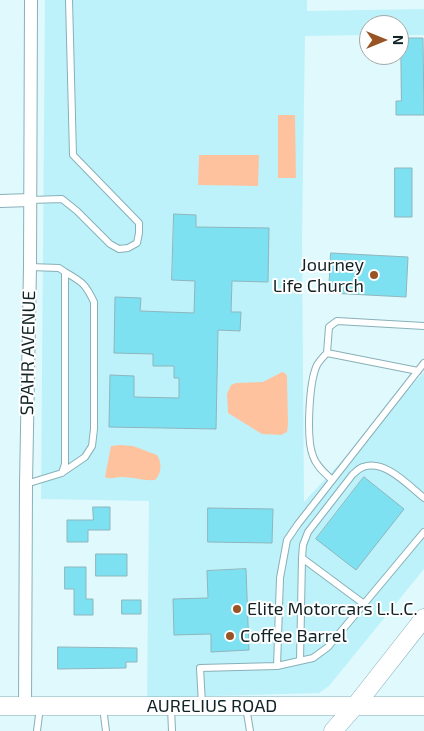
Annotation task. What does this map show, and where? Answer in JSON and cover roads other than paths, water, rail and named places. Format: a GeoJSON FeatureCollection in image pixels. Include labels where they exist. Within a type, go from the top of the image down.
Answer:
{"type":"FeatureCollection","features":[{"type":"Feature","properties":{"kind":"street","name":"SPAHR AVENUE"},"geometry":{"type":"LineString","coordinates":[[31,0],[30,267],[26,484],[32,706]]}},
{"type":"Feature","properties":{"kind":"street"},"geometry":{"type":"LineString","coordinates":[[0,201],[30,200]]}},
{"type":"Feature","properties":{"kind":"street"},"geometry":{"type":"LineString","coordinates":[[333,731],[424,618]]}},
{"type":"Feature","properties":{"kind":"street","name":"AURELIUS ROAD"},"geometry":{"type":"LineString","coordinates":[[0,706],[424,706]]}},
{"type":"Feature","properties":{"kind":"lane"},"geometry":{"type":"LineString","coordinates":[[30,200],[62,199],[77,211],[110,244],[119,248],[128,248],[136,243],[139,223],[73,155],[69,0]]}},
{"type":"Feature","properties":{"kind":"lane"},"geometry":{"type":"LineString","coordinates":[[26,484],[62,473],[85,457],[92,446],[94,429],[94,302],[88,289],[82,282],[58,268],[30,267]]}},
{"type":"Feature","properties":{"kind":"lane"},"geometry":{"type":"LineString","coordinates":[[62,473],[65,464],[65,272]]}},
{"type":"Feature","properties":{"kind":"lane"},"geometry":{"type":"LineString","coordinates":[[332,480],[316,464],[309,440],[310,396],[318,364],[327,353],[329,327],[337,321],[424,326]]}},
{"type":"Feature","properties":{"kind":"lane"},"geometry":{"type":"LineString","coordinates":[[327,353],[418,371]]}},
{"type":"Feature","properties":{"kind":"lane"},"geometry":{"type":"LineString","coordinates":[[277,666],[280,578],[287,540],[424,362]]}},
{"type":"Feature","properties":{"kind":"lane"},"geometry":{"type":"LineString","coordinates":[[300,661],[302,558],[303,545],[308,532],[353,474],[362,467],[382,467],[394,473],[424,498]]}},
{"type":"Feature","properties":{"kind":"lane"},"geometry":{"type":"LineString","coordinates":[[202,706],[200,668],[277,666],[313,658],[328,647],[424,532]]}},
{"type":"Feature","properties":{"kind":"lane"},"geometry":{"type":"LineString","coordinates":[[302,558],[364,604]]}},
{"type":"Feature","properties":{"kind":"lane"},"geometry":{"type":"LineString","coordinates":[[32,706],[37,731]]}},
{"type":"Feature","properties":{"kind":"lane"},"geometry":{"type":"LineString","coordinates":[[103,706],[106,731]]}},
{"type":"Feature","properties":{"kind":"lane"},"geometry":{"type":"LineString","coordinates":[[170,706],[172,731]]}},
{"type":"Feature","properties":{"kind":"lane"},"geometry":{"type":"LineString","coordinates":[[245,706],[250,731]]}},
{"type":"Feature","properties":{"kind":"place","name":"Journey Life Church"},"geometry":{"type":"Point","coordinates":[374,275]}},
{"type":"Feature","properties":{"kind":"place","name":"Elite Motorcars L.L.C."},"geometry":{"type":"Point","coordinates":[237,609]}},
{"type":"Feature","properties":{"kind":"place","name":"Coffee Barrel"},"geometry":{"type":"Point","coordinates":[230,636]}}]}
